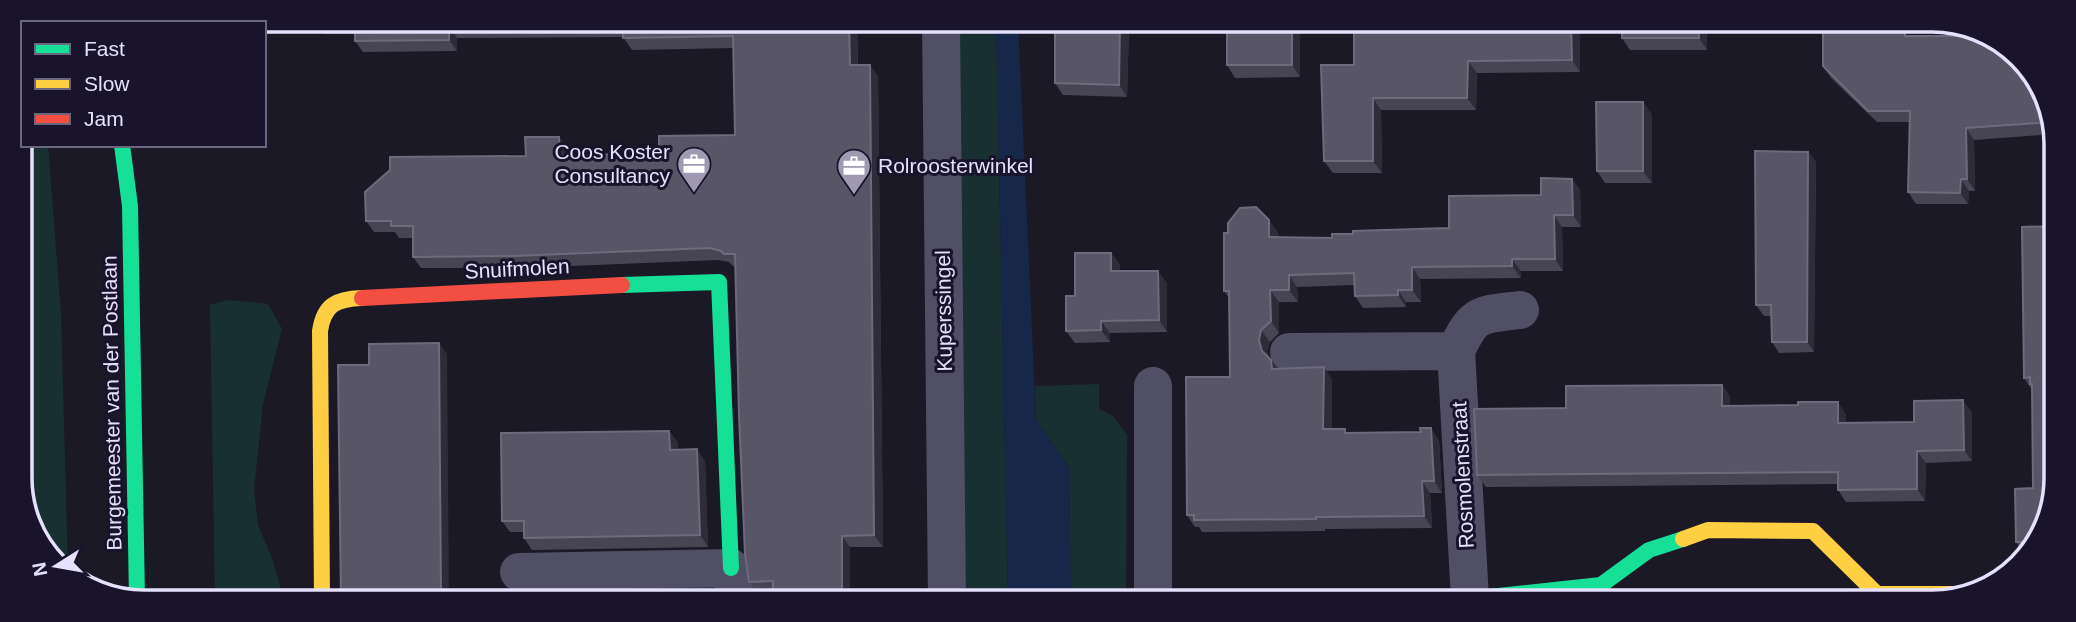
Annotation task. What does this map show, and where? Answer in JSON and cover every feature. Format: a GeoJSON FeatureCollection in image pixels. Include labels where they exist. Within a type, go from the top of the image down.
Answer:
{"type":"FeatureCollection","features":[{"type":"Feature","properties":{"kind":"street","name":"Kuperssingel"},"geometry":{"type":"LineString","coordinates":[[941,32],[947,590]]}},
{"type":"Feature","properties":{"kind":"street","name":"Burgemeester van der Postlaan"},"geometry":{"type":"LineString","coordinates":[[122,147],[130,206],[136,590]]}},
{"type":"Feature","properties":{"kind":"street","name":"Burgemeester van der Postlaan"},"geometry":{"type":"LineString","coordinates":[[130,206],[138,147]]}},
{"type":"Feature","properties":{"kind":"street","name":"Snuifmolen"},"geometry":{"type":"LineString","coordinates":[[322,590],[320,331],[325,311],[337,301],[634,284],[719,282],[733,584]]}},
{"type":"Feature","properties":{"kind":"street"},"geometry":{"type":"LineString","coordinates":[[1289,352],[1456,351],[1467,328],[1481,314],[1520,310]]}},
{"type":"Feature","properties":{"kind":"street","name":"Rosmolenstraat"},"geometry":{"type":"LineString","coordinates":[[1456,351],[1469,590]]}},
{"type":"Feature","properties":{"kind":"street"},"geometry":{"type":"LineString","coordinates":[[1153,386],[1153,590]]}},
{"type":"Feature","properties":{"kind":"street"},"geometry":{"type":"LineString","coordinates":[[1610,590],[1649,550],[1708,530],[1812,531],[1867,590]]}},
{"type":"Feature","properties":{"kind":"street"},"geometry":{"type":"LineString","coordinates":[[519,572],[733,584]]}},
{"type":"Feature","properties":{"kind":"green space"},"geometry":{"type":"Polygon","coordinates":[[[952,32],[996,32],[1008,590],[962,590],[952,32]]]}},
{"type":"Feature","properties":{"kind":"green space"},"geometry":{"type":"Polygon","coordinates":[[[32,147],[48,147],[61,314],[67,531],[45,531],[37,515],[32,479],[32,147]]]}},
{"type":"Feature","properties":{"kind":"green space"},"geometry":{"type":"Polygon","coordinates":[[[228,300],[268,304],[282,329],[263,404],[254,489],[258,525],[281,590],[215,590],[210,305],[228,300]]]}},
{"type":"Feature","properties":{"kind":"green space"},"geometry":{"type":"Polygon","coordinates":[[[1099,384],[1099,409],[1113,416],[1127,435],[1126,590],[1071,590],[1069,468],[1036,420],[1035,386],[1099,384]]]}},
{"type":"Feature","properties":{"kind":"green space"},"geometry":{"type":"Polygon","coordinates":[[[725,583],[725,590],[582,590],[725,583]]]}},
{"type":"Feature","properties":{"kind":"water"},"geometry":{"type":"Polygon","coordinates":[[[996,32],[1018,32],[1036,420],[1069,468],[1071,590],[1008,590],[996,32]]]}},
{"type":"Feature","properties":{"kind":"building"},"geometry":{"type":"Polygon","coordinates":[[[355,32],[449,32],[449,40],[355,41],[355,32]]]}},
{"type":"Feature","properties":{"kind":"building"},"geometry":{"type":"Polygon","coordinates":[[[623,32],[849,32],[850,65],[870,65],[874,535],[842,536],[842,590],[773,590],[773,581],[749,582],[745,554],[739,415],[735,254],[724,254],[710,248],[413,257],[413,226],[391,226],[391,221],[366,221],[365,192],[390,170],[390,157],[526,156],[525,137],[559,137],[559,155],[659,154],[659,136],[735,135],[733,36],[623,38],[623,32]]]}},
{"type":"Feature","properties":{"kind":"building"},"geometry":{"type":"Polygon","coordinates":[[[1055,32],[1120,32],[1119,85],[1055,83],[1055,32]]]}},
{"type":"Feature","properties":{"kind":"building"},"geometry":{"type":"Polygon","coordinates":[[[1227,32],[1292,32],[1292,65],[1227,65],[1227,32]]]}},
{"type":"Feature","properties":{"kind":"building"},"geometry":{"type":"Polygon","coordinates":[[[1354,32],[1571,32],[1572,60],[1468,61],[1467,98],[1373,98],[1373,161],[1324,161],[1321,65],[1354,65],[1354,32]]]}},
{"type":"Feature","properties":{"kind":"building"},"geometry":{"type":"Polygon","coordinates":[[[1622,32],[1699,32],[1699,38],[1622,38],[1622,32]]]}},
{"type":"Feature","properties":{"kind":"building"},"geometry":{"type":"Polygon","coordinates":[[[1823,32],[1905,32],[1905,36],[1965,36],[1989,46],[2017,70],[2033,94],[2042,123],[1966,128],[1967,179],[1961,179],[1960,193],[1908,192],[1910,111],[1868,111],[1823,66],[1823,32]]]}},
{"type":"Feature","properties":{"kind":"building"},"geometry":{"type":"Polygon","coordinates":[[[1596,102],[1643,102],[1643,171],[1597,171],[1596,102]]]}},
{"type":"Feature","properties":{"kind":"building"},"geometry":{"type":"Polygon","coordinates":[[[1755,151],[1808,152],[1807,342],[1772,342],[1771,305],[1756,305],[1755,151]]]}},
{"type":"Feature","properties":{"kind":"building"},"geometry":{"type":"Polygon","coordinates":[[[1541,178],[1572,179],[1573,215],[1554,215],[1555,259],[1512,259],[1512,266],[1412,267],[1412,290],[1398,290],[1398,295],[1355,296],[1354,273],[1289,275],[1289,290],[1270,290],[1271,321],[1261,330],[1259,340],[1262,351],[1271,360],[1272,369],[1324,367],[1323,429],[1345,429],[1345,433],[1421,432],[1420,428],[1431,428],[1434,481],[1422,481],[1424,516],[1194,520],[1194,515],[1187,515],[1186,377],[1230,377],[1229,291],[1224,291],[1224,233],[1228,233],[1228,223],[1240,208],[1256,207],[1269,220],[1269,237],[1332,238],[1332,234],[1353,234],[1353,231],[1449,228],[1449,196],[1541,195],[1541,178]]]}},
{"type":"Feature","properties":{"kind":"building"},"geometry":{"type":"Polygon","coordinates":[[[2044,226],[2044,493],[2041,508],[2026,541],[2016,542],[2015,489],[2033,488],[2032,384],[2030,377],[2024,378],[2022,227],[2044,226]]]}},
{"type":"Feature","properties":{"kind":"building"},"geometry":{"type":"Polygon","coordinates":[[[1075,253],[1111,253],[1111,271],[1158,271],[1159,320],[1101,321],[1101,330],[1066,331],[1066,296],[1075,296],[1075,253]]]}},
{"type":"Feature","properties":{"kind":"building"},"geometry":{"type":"Polygon","coordinates":[[[439,343],[441,590],[341,590],[338,365],[369,365],[369,344],[439,343]]]}},
{"type":"Feature","properties":{"kind":"building"},"geometry":{"type":"Polygon","coordinates":[[[1722,385],[1722,406],[1838,402],[1838,423],[1914,422],[1914,401],[1963,400],[1964,450],[1917,451],[1917,489],[1838,490],[1838,472],[1477,475],[1474,409],[1566,408],[1566,386],[1722,385]]]}},
{"type":"Feature","properties":{"kind":"building"},"geometry":{"type":"Polygon","coordinates":[[[669,431],[670,450],[697,449],[700,535],[524,538],[524,521],[502,521],[501,433],[669,431]]]}},
{"type":"Feature","properties":{"kind":"traffic: fast"},"geometry":{"type":"LineString","coordinates":[[122,147],[130,206],[137,590]]}},
{"type":"Feature","properties":{"kind":"traffic: fast"},"geometry":{"type":"LineString","coordinates":[[622,285],[719,282],[731,568]]}},
{"type":"Feature","properties":{"kind":"traffic: fast"},"geometry":{"type":"LineString","coordinates":[[1554,590],[1601,585],[1649,550],[1683,539]]}},
{"type":"Feature","properties":{"kind":"traffic: slow"},"geometry":{"type":"LineString","coordinates":[[322,590],[320,331],[325,315],[333,305],[362,298]]}},
{"type":"Feature","properties":{"kind":"traffic: slow"},"geometry":{"type":"LineString","coordinates":[[1683,539],[1708,530],[1813,531],[1873,590]]}},
{"type":"Feature","properties":{"kind":"traffic: jam"},"geometry":{"type":"LineString","coordinates":[[362,298],[622,285]]}},
{"type":"Feature","properties":{"kind":"place","name":"Coos Koster Consultancy"},"geometry":{"type":"Point","coordinates":[694,194]}},
{"type":"Feature","properties":{"kind":"place","name":"Rolroosterwinkel"},"geometry":{"type":"Point","coordinates":[854,196]}}]}
